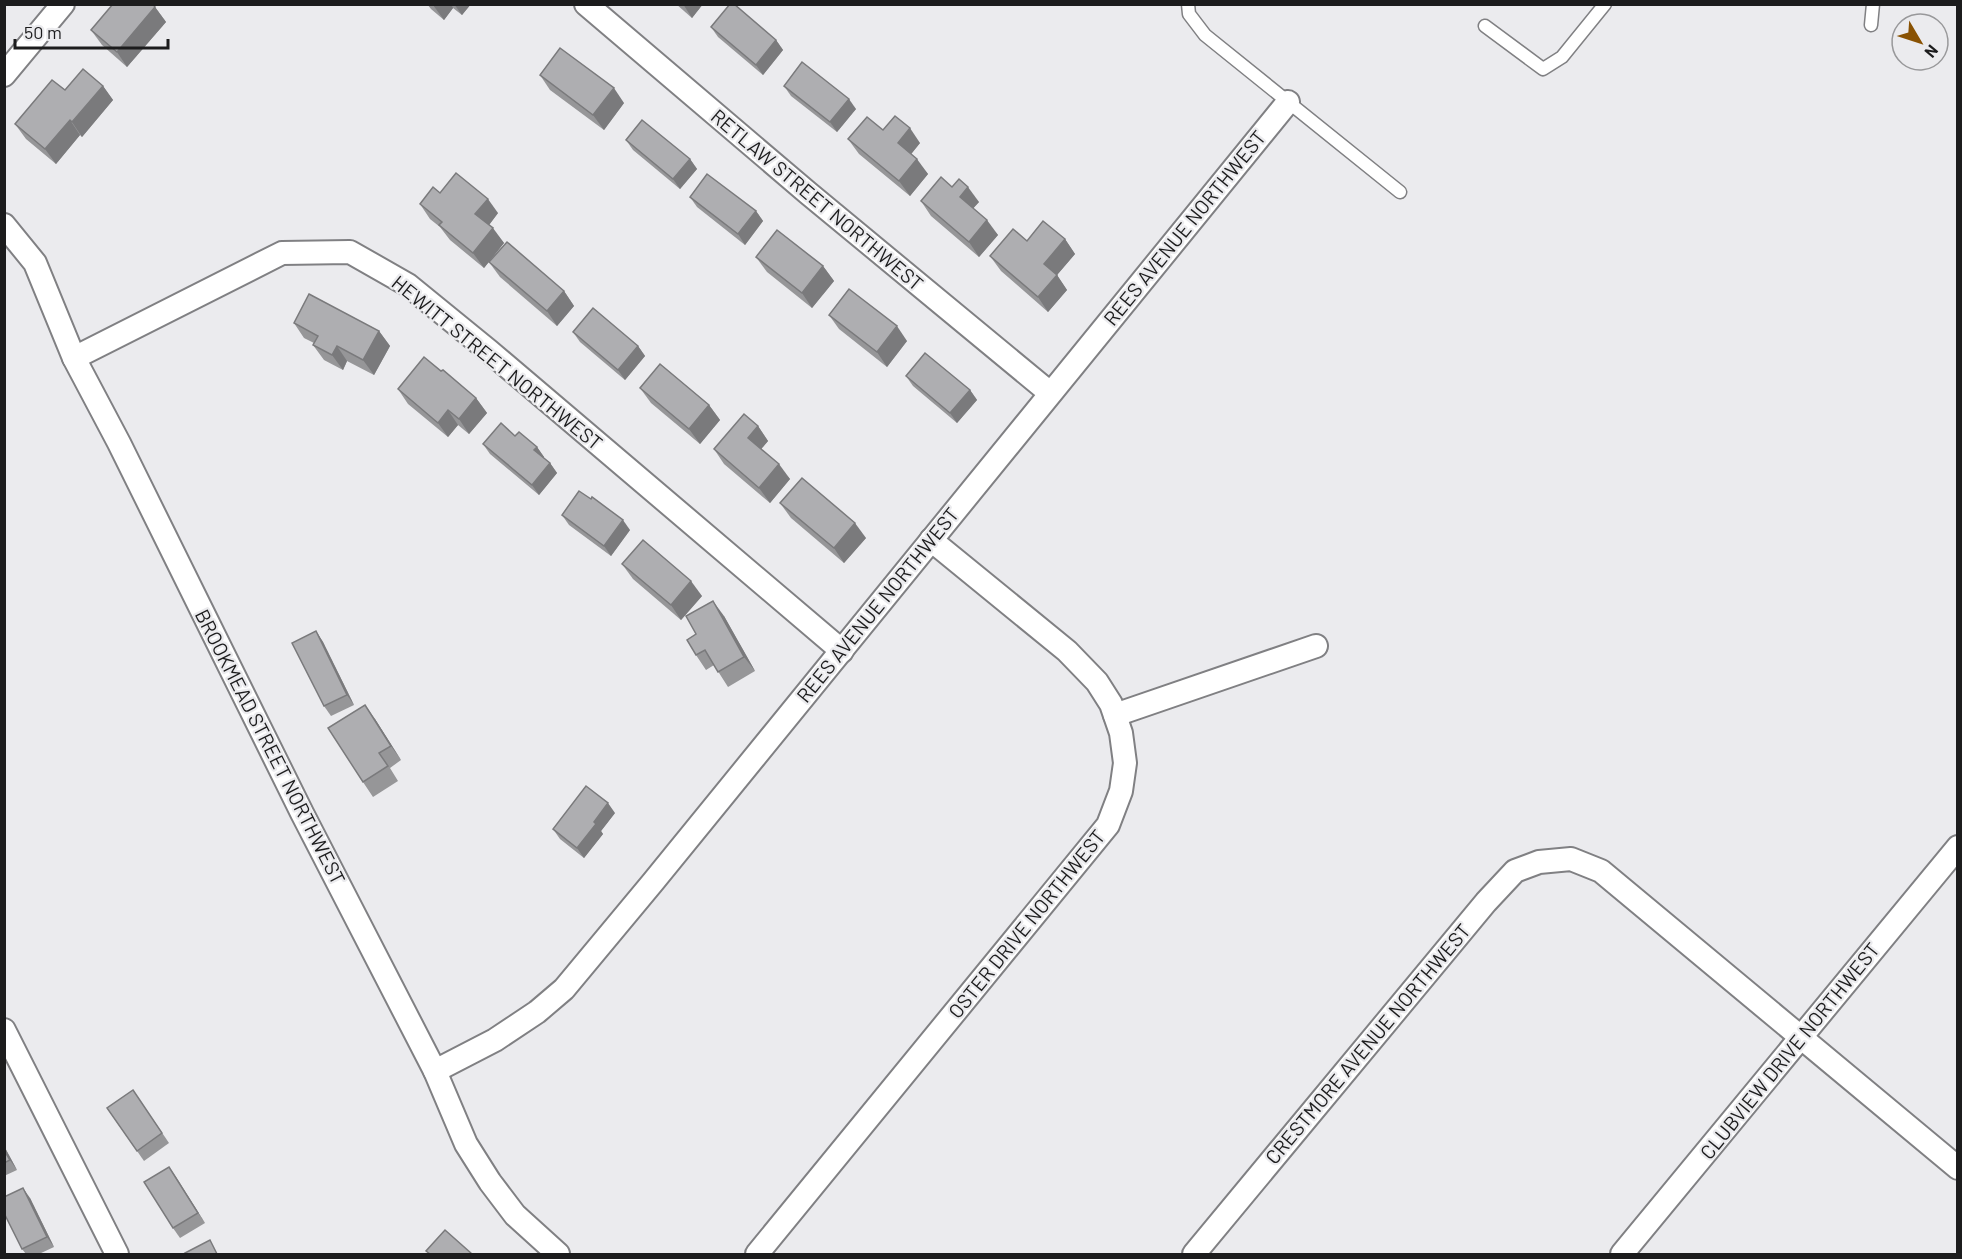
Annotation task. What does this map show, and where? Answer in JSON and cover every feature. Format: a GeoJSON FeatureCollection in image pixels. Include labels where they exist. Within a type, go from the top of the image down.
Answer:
{"type":"FeatureCollection","features":[{"type":"Feature","properties":{"kind":"street"},"geometry":{"type":"LineString","coordinates":[[4,75],[63,4]]}},
{"type":"Feature","properties":{"kind":"street","name":"RETLAW STREET NORTHWEST"},"geometry":{"type":"LineString","coordinates":[[586,4],[808,193],[1050,393]]}},
{"type":"Feature","properties":{"kind":"street","name":"REES AVENUE NORTHWEST"},"geometry":{"type":"LineString","coordinates":[[435,1071],[495,1040],[537,1012],[564,989],[1288,102]]}},
{"type":"Feature","properties":{"kind":"street","name":"BROOKMEAD STREET NORTHWEST"},"geometry":{"type":"LineString","coordinates":[[4,225],[35,263],[74,358],[119,443],[302,813],[435,1071],[466,1144],[490,1182],[515,1215],[558,1254]]}},
{"type":"Feature","properties":{"kind":"street","name":"HEWITT STREET NORTHWEST"},"geometry":{"type":"LineString","coordinates":[[74,358],[282,253],[350,252],[408,285],[842,651]]}},
{"type":"Feature","properties":{"kind":"street","name":"OSTER DRIVE NORTHWEST"},"geometry":{"type":"LineString","coordinates":[[758,1254],[1108,825],[1121,791],[1125,763],[1121,733],[1111,704],[1097,682],[1067,651],[931,540]]}},
{"type":"Feature","properties":{"kind":"street"},"geometry":{"type":"LineString","coordinates":[[1115,715],[1316,646]]}},
{"type":"Feature","properties":{"kind":"street","name":"CLUBVIEW DRIVE NORTHWEST"},"geometry":{"type":"LineString","coordinates":[[1622,1254],[1958,847]]}},
{"type":"Feature","properties":{"kind":"street","name":"CRESTMORE AVENUE NORTHWEST"},"geometry":{"type":"LineString","coordinates":[[1194,1254],[1486,902],[1515,871],[1539,862],[1571,859],[1601,871],[1801,1038]]}},
{"type":"Feature","properties":{"kind":"street"},"geometry":{"type":"LineString","coordinates":[[4,1030],[117,1254]]}},
{"type":"Feature","properties":{"kind":"street"},"geometry":{"type":"LineString","coordinates":[[1801,1038],[1958,1168]]}},
{"type":"Feature","properties":{"kind":"lane"},"geometry":{"type":"LineString","coordinates":[[1188,4],[1189,14],[1205,35],[1400,192]]}},
{"type":"Feature","properties":{"kind":"lane"},"geometry":{"type":"LineString","coordinates":[[1485,26],[1543,69],[1562,57],[1605,4]]}},
{"type":"Feature","properties":{"kind":"lane"},"geometry":{"type":"LineString","coordinates":[[1871,24],[1873,4]]}},
{"type":"Feature","properties":{"kind":"building"},"geometry":{"type":"Polygon","coordinates":[[[113,4],[153,4],[155,7],[117,52],[91,30],[113,4]]]}},
{"type":"Feature","properties":{"kind":"building"},"geometry":{"type":"Polygon","coordinates":[[[730,4],[734,4],[776,40],[756,65],[711,27],[730,4]]]}},
{"type":"Feature","properties":{"kind":"building"},"geometry":{"type":"Polygon","coordinates":[[[560,48],[614,88],[593,115],[540,75],[560,48]]]}},
{"type":"Feature","properties":{"kind":"building"},"geometry":{"type":"Polygon","coordinates":[[[802,62],[849,99],[830,122],[784,86],[802,62]]]}},
{"type":"Feature","properties":{"kind":"building"},"geometry":{"type":"Polygon","coordinates":[[[83,69],[103,86],[45,149],[15,124],[52,80],[65,90],[83,69]]]}},
{"type":"Feature","properties":{"kind":"building"},"geometry":{"type":"Polygon","coordinates":[[[895,116],[910,128],[898,143],[917,159],[899,181],[848,139],[867,117],[883,130],[895,116]]]}},
{"type":"Feature","properties":{"kind":"building"},"geometry":{"type":"Polygon","coordinates":[[[642,120],[690,159],[673,179],[626,140],[642,120]]]}},
{"type":"Feature","properties":{"kind":"building"},"geometry":{"type":"Polygon","coordinates":[[[456,173],[488,199],[475,214],[493,228],[473,253],[439,225],[442,222],[420,204],[433,187],[440,193],[456,173]]]}},
{"type":"Feature","properties":{"kind":"building"},"geometry":{"type":"Polygon","coordinates":[[[707,174],[756,211],[738,234],[690,197],[707,174]]]}},
{"type":"Feature","properties":{"kind":"building"},"geometry":{"type":"Polygon","coordinates":[[[941,177],[952,187],[959,179],[968,187],[960,197],[987,220],[969,242],[921,201],[941,177]]]}},
{"type":"Feature","properties":{"kind":"building"},"geometry":{"type":"Polygon","coordinates":[[[1043,221],[1065,239],[1044,264],[1057,275],[1038,297],[990,256],[1013,229],[1027,241],[1043,221]]]}},
{"type":"Feature","properties":{"kind":"building"},"geometry":{"type":"Polygon","coordinates":[[[777,230],[823,266],[802,293],[756,257],[777,230]]]}},
{"type":"Feature","properties":{"kind":"building"},"geometry":{"type":"Polygon","coordinates":[[[507,242],[564,291],[547,311],[489,262],[507,242]]]}},
{"type":"Feature","properties":{"kind":"building"},"geometry":{"type":"Polygon","coordinates":[[[849,289],[897,326],[877,352],[829,315],[849,289]]]}},
{"type":"Feature","properties":{"kind":"building"},"geometry":{"type":"Polygon","coordinates":[[[309,294],[379,331],[363,360],[337,346],[332,355],[313,345],[318,336],[294,323],[309,294]]]}},
{"type":"Feature","properties":{"kind":"building"},"geometry":{"type":"Polygon","coordinates":[[[593,308],[638,346],[618,370],[573,332],[593,308]]]}},
{"type":"Feature","properties":{"kind":"building"},"geometry":{"type":"Polygon","coordinates":[[[925,353],[970,390],[950,413],[906,376],[925,353]]]}},
{"type":"Feature","properties":{"kind":"building"},"geometry":{"type":"Polygon","coordinates":[[[424,357],[476,398],[459,419],[448,410],[438,423],[398,389],[424,357]]]}},
{"type":"Feature","properties":{"kind":"building"},"geometry":{"type":"Polygon","coordinates":[[[660,364],[709,405],[689,429],[640,388],[660,364]]]}},
{"type":"Feature","properties":{"kind":"building"},"geometry":{"type":"Polygon","coordinates":[[[744,414],[758,426],[748,438],[779,464],[759,488],[714,449],[744,414]]]}},
{"type":"Feature","properties":{"kind":"building"},"geometry":{"type":"Polygon","coordinates":[[[501,423],[515,436],[519,432],[537,447],[534,450],[550,463],[532,485],[483,444],[501,423]]]}},
{"type":"Feature","properties":{"kind":"building"},"geometry":{"type":"Polygon","coordinates":[[[802,478],[855,523],[834,548],[780,503],[802,478]]]}},
{"type":"Feature","properties":{"kind":"building"},"geometry":{"type":"Polygon","coordinates":[[[579,491],[591,499],[592,497],[623,520],[604,546],[562,515],[579,491]]]}},
{"type":"Feature","properties":{"kind":"building"},"geometry":{"type":"Polygon","coordinates":[[[643,540],[691,581],[671,605],[622,564],[643,540]]]}},
{"type":"Feature","properties":{"kind":"building"},"geometry":{"type":"Polygon","coordinates":[[[713,601],[744,657],[718,672],[705,650],[696,655],[687,640],[696,634],[686,616],[713,601]]]}},
{"type":"Feature","properties":{"kind":"building"},"geometry":{"type":"Polygon","coordinates":[[[316,631],[347,695],[324,706],[292,643],[316,631]]]}},
{"type":"Feature","properties":{"kind":"building"},"geometry":{"type":"Polygon","coordinates":[[[365,705],[391,746],[379,753],[388,766],[363,782],[328,728],[365,705]]]}},
{"type":"Feature","properties":{"kind":"building"},"geometry":{"type":"Polygon","coordinates":[[[586,786],[608,803],[594,822],[596,824],[577,848],[553,829],[586,786]]]}},
{"type":"Feature","properties":{"kind":"building"},"geometry":{"type":"Polygon","coordinates":[[[133,1090],[162,1133],[137,1151],[107,1108],[133,1090]]]}},
{"type":"Feature","properties":{"kind":"building"},"geometry":{"type":"Polygon","coordinates":[[[4,1150],[10,1160],[4,1163],[4,1150]]]}},
{"type":"Feature","properties":{"kind":"building"},"geometry":{"type":"Polygon","coordinates":[[[169,1167],[198,1213],[173,1228],[144,1182],[169,1167]]]}},
{"type":"Feature","properties":{"kind":"building"},"geometry":{"type":"Polygon","coordinates":[[[23,1188],[47,1237],[22,1249],[4,1213],[4,1197],[23,1188]]]}},
{"type":"Feature","properties":{"kind":"building"},"geometry":{"type":"Polygon","coordinates":[[[445,1230],[472,1254],[430,1254],[426,1251],[445,1230]]]}},
{"type":"Feature","properties":{"kind":"building"},"geometry":{"type":"Polygon","coordinates":[[[210,1240],[217,1254],[185,1253],[210,1240]]]}}]}
